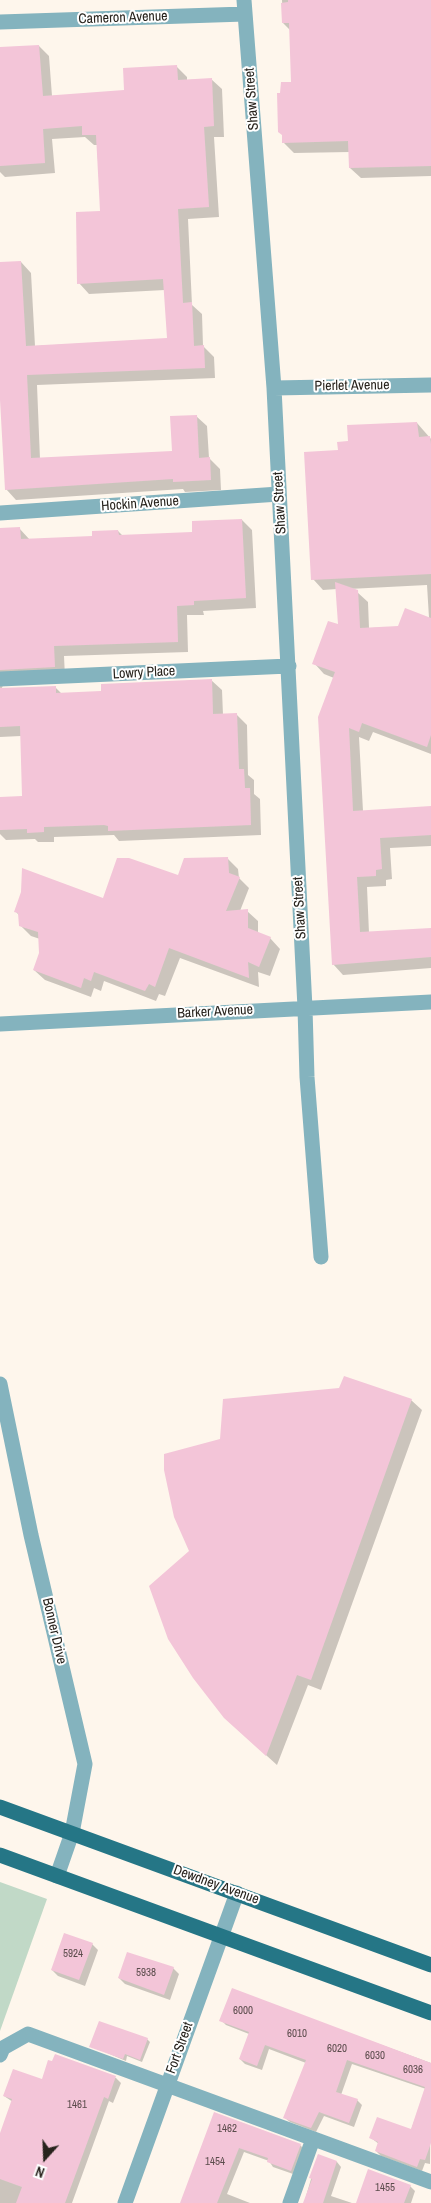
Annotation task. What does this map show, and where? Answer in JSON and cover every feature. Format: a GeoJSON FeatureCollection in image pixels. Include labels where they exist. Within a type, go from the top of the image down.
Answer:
{"type":"FeatureCollection","features":[{"type":"Feature","properties":{"kind":"main road","name":"Dewdney Avenue"},"geometry":{"type":"LineString","coordinates":[[0,1807],[431,1965]]}},
{"type":"Feature","properties":{"kind":"main road"},"geometry":{"type":"LineString","coordinates":[[0,1855],[431,2013]]}},
{"type":"Feature","properties":{"kind":"street","name":"Cameron Avenue"},"geometry":{"type":"LineString","coordinates":[[0,22],[245,7]]}},
{"type":"Feature","properties":{"kind":"street","name":"Shaw Street"},"geometry":{"type":"LineString","coordinates":[[245,7],[274,388],[305,1008],[307,1087],[321,1257]]}},
{"type":"Feature","properties":{"kind":"street","name":"Pierlet Avenue"},"geometry":{"type":"LineString","coordinates":[[274,388],[431,385]]}},
{"type":"Feature","properties":{"kind":"street","name":"Hockin Avenue"},"geometry":{"type":"LineString","coordinates":[[0,513],[279,494]]}},
{"type":"Feature","properties":{"kind":"street","name":"Lowry Place"},"geometry":{"type":"LineString","coordinates":[[0,679],[288,666]]}},
{"type":"Feature","properties":{"kind":"street","name":"Barker Avenue"},"geometry":{"type":"LineString","coordinates":[[0,1024],[431,1002]]}},
{"type":"Feature","properties":{"kind":"street","name":"Bonner Drive"},"geometry":{"type":"LineString","coordinates":[[0,1384],[31,1535],[85,1764],[72,1833],[57,1876]]}},
{"type":"Feature","properties":{"kind":"street","name":"Fort Street"},"geometry":{"type":"LineString","coordinates":[[125,2203],[166,2084],[237,1893]]}},
{"type":"Feature","properties":{"kind":"street"},"geometry":{"type":"LineString","coordinates":[[0,2055],[2,2048],[28,2034],[431,2182]]}},
{"type":"Feature","properties":{"kind":"street"},"geometry":{"type":"LineString","coordinates":[[290,2203],[314,2139]]}},
{"type":"Feature","properties":{"kind":"green space"},"geometry":{"type":"Polygon","coordinates":[[[0,1882],[47,1899],[0,2031],[0,1882]]]}},
{"type":"Feature","properties":{"kind":"building"},"geometry":{"type":"Polygon","coordinates":[[[288,0],[431,0],[431,166],[349,168],[348,141],[282,143],[282,135],[278,132],[277,93],[280,93],[281,82],[291,82],[289,23],[282,23],[281,3],[288,2],[288,0]]]}},
{"type":"Feature","properties":{"kind":"building"},"geometry":{"type":"Polygon","coordinates":[[[39,45],[43,96],[124,90],[123,68],[177,65],[178,80],[212,78],[214,126],[204,127],[209,207],[178,209],[183,303],[192,302],[194,346],[204,345],[205,368],[27,375],[31,458],[172,451],[170,416],[197,415],[199,458],[210,457],[211,480],[173,482],[173,479],[5,490],[0,400],[0,262],[21,261],[26,346],[167,338],[163,279],[77,284],[76,212],[100,211],[96,135],[82,135],[82,126],[43,129],[45,163],[0,166],[0,47],[39,45]]]}},
{"type":"Feature","properties":{"kind":"building"},"geometry":{"type":"Polygon","coordinates":[[[417,422],[419,437],[430,436],[431,444],[431,574],[311,580],[304,452],[338,450],[337,442],[348,441],[347,425],[417,422]]]}},
{"type":"Feature","properties":{"kind":"building"},"geometry":{"type":"Polygon","coordinates":[[[242,519],[246,598],[194,601],[194,605],[177,606],[178,642],[54,646],[55,667],[0,670],[0,528],[20,527],[21,539],[92,536],[92,531],[118,530],[119,535],[192,532],[192,521],[242,519]]]}},
{"type":"Feature","properties":{"kind":"building"},"geometry":{"type":"Polygon","coordinates":[[[335,582],[358,590],[360,628],[398,626],[405,608],[431,618],[431,735],[427,747],[362,723],[359,732],[349,728],[353,811],[431,806],[431,835],[380,838],[382,869],[376,870],[376,876],[357,877],[360,932],[431,928],[431,957],[332,965],[318,717],[335,672],[312,664],[328,621],[338,624],[335,582]]]}},
{"type":"Feature","properties":{"kind":"building"},"geometry":{"type":"Polygon","coordinates":[[[212,679],[213,714],[237,713],[239,769],[244,769],[245,788],[250,788],[251,825],[108,831],[108,826],[104,825],[44,827],[44,832],[27,833],[27,829],[0,830],[0,797],[22,796],[20,726],[0,727],[0,688],[56,686],[56,693],[101,691],[101,684],[212,679]]]}},
{"type":"Feature","properties":{"kind":"building"},"geometry":{"type":"Polygon","coordinates":[[[228,857],[229,873],[240,877],[226,911],[248,909],[248,928],[271,937],[259,967],[248,962],[249,978],[169,948],[155,987],[149,984],[145,991],[94,972],[91,981],[84,978],[81,988],[33,970],[39,953],[38,932],[19,926],[18,913],[14,912],[21,892],[22,868],[103,898],[117,858],[129,858],[178,875],[184,858],[228,857]]]}},
{"type":"Feature","properties":{"kind":"building"},"geometry":{"type":"Polygon","coordinates":[[[344,1376],[412,1399],[311,1680],[297,1675],[266,1756],[224,1718],[193,1678],[168,1639],[149,1586],[189,1551],[174,1517],[164,1470],[164,1454],[220,1439],[223,1399],[339,1388],[344,1376]]]}},
{"type":"Feature","properties":{"kind":"building"},"geometry":{"type":"Polygon","coordinates":[[[64,1933],[93,1943],[79,1980],[51,1970],[64,1933]]]}},
{"type":"Feature","properties":{"kind":"building"},"geometry":{"type":"Polygon","coordinates":[[[127,1952],[174,1967],[164,1995],[118,1978],[127,1952]]]}},
{"type":"Feature","properties":{"kind":"building"},"geometry":{"type":"Polygon","coordinates":[[[232,1988],[431,2063],[431,2143],[425,2160],[420,2159],[417,2167],[375,2151],[378,2142],[369,2138],[377,2117],[411,2129],[425,2087],[347,2060],[336,2092],[358,2099],[349,2123],[319,2112],[311,2128],[283,2118],[306,2060],[265,2045],[257,2066],[239,2059],[249,2032],[219,2021],[232,1988]]]}},
{"type":"Feature","properties":{"kind":"building"},"geometry":{"type":"Polygon","coordinates":[[[99,2021],[148,2038],[140,2060],[125,2054],[123,2059],[89,2047],[99,2021]]]}},
{"type":"Feature","properties":{"kind":"building"},"geometry":{"type":"Polygon","coordinates":[[[55,2054],[116,2076],[108,2099],[104,2097],[65,2203],[16,2203],[22,2187],[0,2179],[0,2133],[12,2099],[3,2096],[13,2069],[42,2079],[48,2060],[52,2061],[55,2054]]]}},
{"type":"Feature","properties":{"kind":"building"},"geometry":{"type":"Polygon","coordinates":[[[214,2112],[301,2144],[291,2171],[267,2162],[268,2158],[239,2148],[217,2203],[180,2203],[214,2112]]]}},
{"type":"Feature","properties":{"kind":"building"},"geometry":{"type":"Polygon","coordinates":[[[318,2154],[337,2161],[323,2203],[303,2203],[312,2179],[309,2178],[318,2154]]]}},
{"type":"Feature","properties":{"kind":"building"},"geometry":{"type":"Polygon","coordinates":[[[368,2169],[411,2185],[404,2203],[356,2203],[368,2169]]]}}]}
